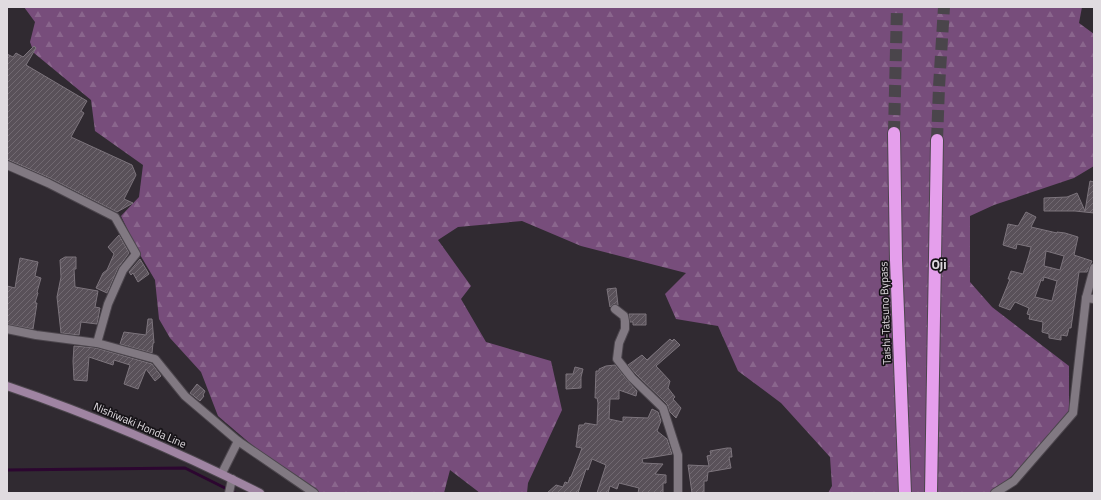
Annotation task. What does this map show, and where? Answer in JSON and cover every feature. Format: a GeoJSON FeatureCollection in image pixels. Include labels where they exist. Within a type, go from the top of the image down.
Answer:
{"type":"FeatureCollection","features":[{"type":"Feature","properties":{"kind":"highway","name":"Taishi-Tatsuno Bypass"},"geometry":{"type":"LineString","coordinates":[[894,133],[896,260],[905,493]]}},
{"type":"Feature","properties":{"kind":"highway"},"geometry":{"type":"LineString","coordinates":[[931,493],[937,140]]}},
{"type":"Feature","properties":{"kind":"main road","name":"Nishiwaki Honda Line"},"geometry":{"type":"LineString","coordinates":[[7,386],[55,402],[140,436],[222,473],[260,493]]}},
{"type":"Feature","properties":{"kind":"street"},"geometry":{"type":"LineString","coordinates":[[7,165],[48,183],[115,217],[136,254],[123,270],[108,304],[97,343]]}},
{"type":"Feature","properties":{"kind":"street"},"geometry":{"type":"LineString","coordinates":[[995,493],[1014,481],[1073,413],[1094,268]]}},
{"type":"Feature","properties":{"kind":"street"},"geometry":{"type":"LineString","coordinates":[[616,308],[624,316],[626,329],[619,343],[617,359],[632,378],[663,408],[678,454],[678,493]]}},
{"type":"Feature","properties":{"kind":"street"},"geometry":{"type":"LineString","coordinates":[[7,328],[36,335],[97,343],[155,359],[185,396],[238,441],[314,493]]}},
{"type":"Feature","properties":{"kind":"street"},"geometry":{"type":"LineString","coordinates":[[222,473],[238,441]]}},
{"type":"Feature","properties":{"kind":"street"},"geometry":{"type":"LineString","coordinates":[[229,493],[232,479]]}},
{"type":"Feature","properties":{"kind":"green space"},"geometry":{"type":"Polygon","coordinates":[[[24,7],[1082,7],[1079,23],[1094,34],[1094,166],[1074,178],[994,205],[970,216],[970,282],[992,307],[1069,366],[1069,413],[1013,475],[992,493],[828,493],[832,486],[830,457],[781,403],[738,371],[718,326],[676,319],[665,294],[686,273],[581,246],[522,221],[458,227],[438,240],[471,286],[461,299],[486,342],[551,361],[562,410],[528,483],[527,493],[480,493],[450,470],[444,493],[320,493],[267,458],[218,416],[201,372],[170,338],[159,319],[155,280],[139,253],[121,216],[139,197],[143,165],[95,131],[91,100],[34,53],[30,42],[35,22],[24,7]]]}},
{"type":"Feature","properties":{"kind":"building"},"geometry":{"type":"Polygon","coordinates":[[[34,46],[36,48],[26,65],[87,101],[81,111],[84,113],[71,137],[132,165],[136,175],[124,199],[133,203],[117,212],[50,178],[7,159],[7,54],[13,57],[16,53],[23,57],[34,46]]]}},
{"type":"Feature","properties":{"kind":"building"},"geometry":{"type":"Polygon","coordinates":[[[1090,181],[1094,182],[1094,213],[1075,211],[1044,211],[1044,198],[1067,197],[1077,193],[1085,211],[1090,181]]]}},
{"type":"Feature","properties":{"kind":"building"},"geometry":{"type":"Polygon","coordinates":[[[1026,212],[1036,217],[1031,227],[1057,233],[1065,233],[1078,237],[1074,255],[1092,261],[1087,272],[1079,272],[1071,328],[1069,328],[1067,336],[1061,335],[1061,340],[1049,338],[1049,334],[1042,332],[1043,322],[1029,319],[1030,315],[1027,314],[1029,308],[1015,302],[1010,310],[999,306],[1010,279],[1008,279],[1011,271],[1023,274],[1031,247],[1017,244],[1016,249],[1003,245],[1008,224],[1018,226],[1026,212]],[[1046,251],[1044,266],[1060,270],[1064,256],[1046,251]],[[1044,277],[1043,281],[1041,280],[1035,297],[1052,301],[1057,281],[1044,277]]]}},
{"type":"Feature","properties":{"kind":"building"},"geometry":{"type":"Polygon","coordinates":[[[119,235],[129,253],[118,268],[107,293],[96,288],[103,273],[107,270],[114,254],[108,247],[119,235]]]}},
{"type":"Feature","properties":{"kind":"building"},"geometry":{"type":"Polygon","coordinates":[[[65,257],[76,257],[76,269],[74,269],[75,287],[98,291],[95,307],[100,308],[97,324],[81,322],[79,335],[61,333],[57,297],[61,277],[60,260],[65,257]]]}},
{"type":"Feature","properties":{"kind":"building"},"geometry":{"type":"Polygon","coordinates":[[[20,258],[38,262],[35,276],[41,278],[35,303],[37,303],[33,329],[7,324],[7,286],[15,288],[20,258]]]}},
{"type":"Feature","properties":{"kind":"building"},"geometry":{"type":"Polygon","coordinates":[[[140,259],[149,274],[138,282],[133,273],[131,275],[129,272],[140,259]]]}},
{"type":"Feature","properties":{"kind":"building"},"geometry":{"type":"Polygon","coordinates":[[[616,288],[618,305],[613,304],[610,307],[607,289],[616,288]]]}},
{"type":"Feature","properties":{"kind":"building"},"geometry":{"type":"Polygon","coordinates":[[[629,314],[646,314],[646,325],[633,325],[633,322],[630,322],[629,314]]]}},
{"type":"Feature","properties":{"kind":"building"},"geometry":{"type":"Polygon","coordinates":[[[148,319],[152,319],[154,343],[152,353],[120,344],[124,332],[146,335],[148,319]]]}},
{"type":"Feature","properties":{"kind":"building"},"geometry":{"type":"Polygon","coordinates":[[[670,339],[672,341],[674,339],[680,345],[656,366],[670,381],[668,388],[675,397],[673,399],[681,408],[676,418],[670,412],[667,404],[628,365],[642,355],[647,360],[670,339]]]}},
{"type":"Feature","properties":{"kind":"building"},"geometry":{"type":"Polygon","coordinates":[[[74,346],[96,348],[152,364],[161,376],[155,381],[146,369],[138,389],[124,384],[130,365],[114,360],[113,365],[89,357],[87,381],[74,380],[74,346]]]}},
{"type":"Feature","properties":{"kind":"building"},"geometry":{"type":"Polygon","coordinates":[[[615,365],[637,391],[636,396],[619,390],[619,399],[610,399],[609,419],[623,422],[623,417],[648,418],[652,409],[658,412],[661,421],[657,431],[667,439],[672,454],[642,459],[643,463],[663,464],[655,474],[666,475],[666,483],[663,483],[663,493],[638,493],[639,488],[619,483],[617,489],[610,486],[608,493],[597,493],[606,465],[592,459],[588,470],[586,469],[578,493],[547,493],[556,485],[563,487],[565,482],[568,483],[571,477],[582,448],[576,447],[579,425],[584,425],[585,423],[597,425],[598,403],[597,398],[595,398],[596,371],[599,371],[599,369],[606,366],[615,365]]]}},
{"type":"Feature","properties":{"kind":"building"},"geometry":{"type":"Polygon","coordinates":[[[575,367],[583,369],[581,388],[566,389],[566,374],[573,374],[575,367]]]}},
{"type":"Feature","properties":{"kind":"building"},"geometry":{"type":"Polygon","coordinates":[[[197,384],[205,391],[204,396],[200,401],[190,393],[197,384]]]}},
{"type":"Feature","properties":{"kind":"building"},"geometry":{"type":"Polygon","coordinates":[[[731,448],[732,457],[729,457],[731,468],[708,472],[707,481],[704,481],[704,493],[692,493],[688,465],[709,466],[707,456],[711,455],[710,451],[731,448]]]}},
{"type":"Feature","properties":{"kind":"waterway"},"geometry":{"type":"LineString","coordinates":[[7,470],[185,468],[235,493]]}},
{"type":"Feature","properties":{"kind":"tunnel"},"geometry":{"type":"LineString","coordinates":[[894,133],[897,7]]}},
{"type":"Feature","properties":{"kind":"tunnel"},"geometry":{"type":"LineString","coordinates":[[937,140],[944,7]]}},
{"type":"Feature","properties":{"kind":"district","name":"Oji"},"geometry":{"type":"Point","coordinates":[939,264]}}]}
